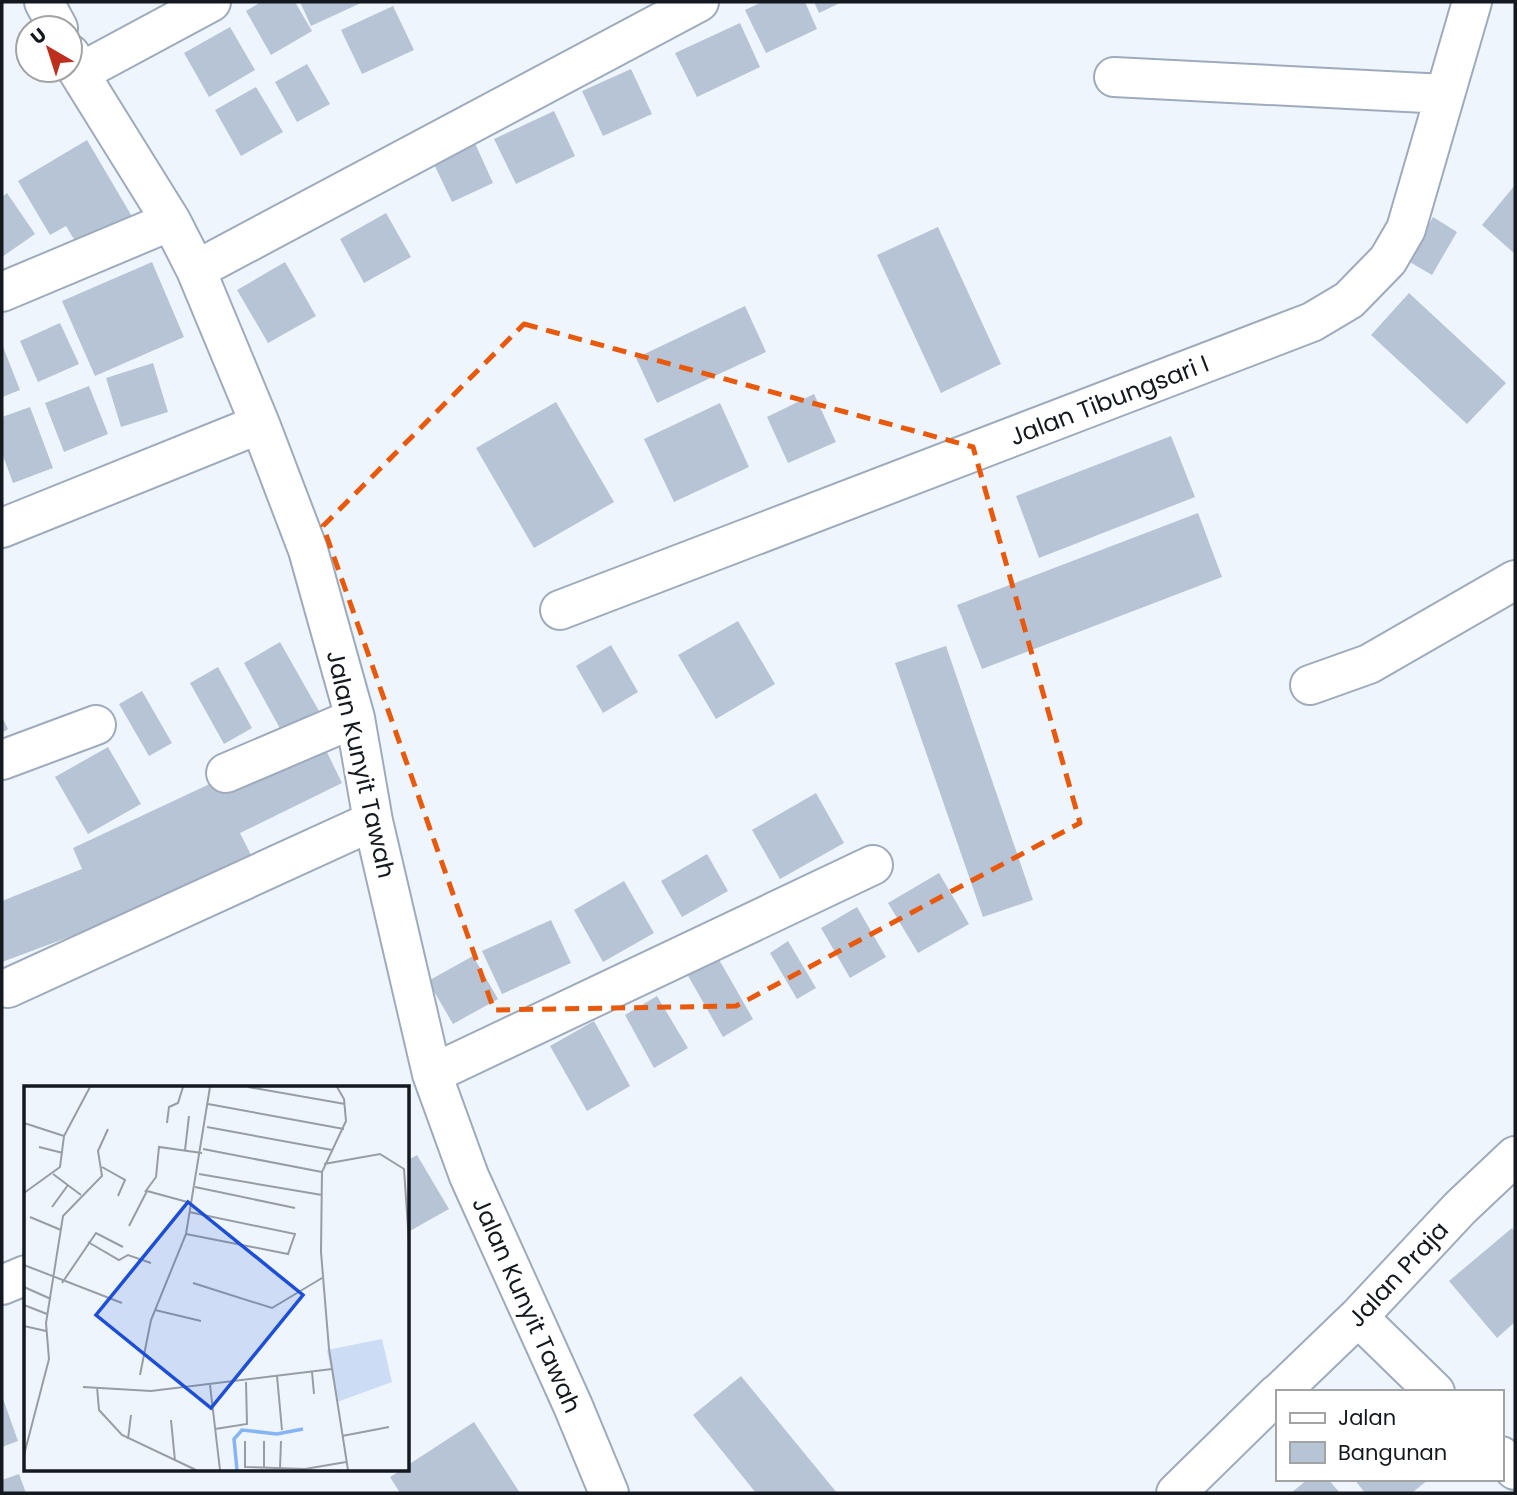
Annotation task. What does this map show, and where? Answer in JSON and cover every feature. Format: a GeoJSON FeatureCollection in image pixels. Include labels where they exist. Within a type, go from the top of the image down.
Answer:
{"type":"FeatureCollection","features":[{"type":"Feature","properties":{"kind":"street"},"geometry":{"type":"LineString","coordinates":[[84,59],[211,2]]}},
{"type":"Feature","properties":{"kind":"street"},"geometry":{"type":"LineString","coordinates":[[196,270],[699,2]]}},
{"type":"Feature","properties":{"kind":"street","name":"Jalan Tibungsari I"},"geometry":{"type":"LineString","coordinates":[[560,610],[1312,322],[1349,300],[1388,260],[1406,229],[1472,2]]}},
{"type":"Feature","properties":{"kind":"street"},"geometry":{"type":"LineString","coordinates":[[1114,76],[1445,94]]}},
{"type":"Feature","properties":{"kind":"street","name":"Jalan Kunyit Tawah"},"geometry":{"type":"LineString","coordinates":[[84,80],[171,221],[196,270],[309,550],[355,718],[373,821],[432,1074],[469,1176],[573,1406],[609,1493]]}},
{"type":"Feature","properties":{"kind":"street"},"geometry":{"type":"LineString","coordinates":[[2,292],[171,221]]}},
{"type":"Feature","properties":{"kind":"street"},"geometry":{"type":"LineString","coordinates":[[2,528],[260,424]]}},
{"type":"Feature","properties":{"kind":"street"},"geometry":{"type":"LineString","coordinates":[[1310,685],[1369,664],[1515,580]]}},
{"type":"Feature","properties":{"kind":"street"},"geometry":{"type":"LineString","coordinates":[[226,773],[355,718]]}},
{"type":"Feature","properties":{"kind":"street"},"geometry":{"type":"LineString","coordinates":[[2,760],[96,724]]}},
{"type":"Feature","properties":{"kind":"street"},"geometry":{"type":"LineString","coordinates":[[8,988],[373,821]]}},
{"type":"Feature","properties":{"kind":"street"},"geometry":{"type":"LineString","coordinates":[[432,1074],[873,864]]}},
{"type":"Feature","properties":{"kind":"street","name":"Jalan Praja"},"geometry":{"type":"LineString","coordinates":[[1282,1390],[1358,1317],[1460,1208],[1515,1156]]}},
{"type":"Feature","properties":{"kind":"street"},"geometry":{"type":"LineString","coordinates":[[2,1284],[24,1276]]}},
{"type":"Feature","properties":{"kind":"street"},"geometry":{"type":"LineString","coordinates":[[1358,1317],[1433,1390]]}},
{"type":"Feature","properties":{"kind":"street","name":"Jalan Praja"},"geometry":{"type":"LineString","coordinates":[[1176,1493],[1276,1396]]}},
{"type":"Feature","properties":{"kind":"highlighted area"},"geometry":{"type":"Polygon","coordinates":[[[524,324],[973,447],[1080,823],[736,1006],[494,1010],[323,526],[524,324]]]}},
{"type":"Feature","properties":{"kind":"building"},"geometry":{"type":"Polygon","coordinates":[[[261,2],[295,2],[312,31],[271,55],[246,11],[261,2]]]}},
{"type":"Feature","properties":{"kind":"building"},"geometry":{"type":"Polygon","coordinates":[[[300,2],[363,2],[311,26],[300,2]]]}},
{"type":"Feature","properties":{"kind":"building"},"geometry":{"type":"Polygon","coordinates":[[[762,2],[805,2],[817,29],[766,53],[745,10],[762,2]]]}},
{"type":"Feature","properties":{"kind":"building"},"geometry":{"type":"Polygon","coordinates":[[[814,2],[842,2],[819,13],[814,2]]]}},
{"type":"Feature","properties":{"kind":"building"},"geometry":{"type":"Polygon","coordinates":[[[393,6],[414,50],[362,74],[341,30],[393,6]]]}},
{"type":"Feature","properties":{"kind":"building"},"geometry":{"type":"Polygon","coordinates":[[[740,23],[760,67],[697,97],[675,53],[740,23]]]}},
{"type":"Feature","properties":{"kind":"building"},"geometry":{"type":"Polygon","coordinates":[[[230,27],[255,70],[209,97],[184,53],[230,27]]]}},
{"type":"Feature","properties":{"kind":"building"},"geometry":{"type":"Polygon","coordinates":[[[307,64],[330,104],[297,122],[275,82],[307,64]]]}},
{"type":"Feature","properties":{"kind":"building"},"geometry":{"type":"Polygon","coordinates":[[[631,69],[652,114],[603,136],[582,91],[631,69]]]}},
{"type":"Feature","properties":{"kind":"building"},"geometry":{"type":"Polygon","coordinates":[[[256,87],[283,132],[241,156],[215,110],[256,87]]]}},
{"type":"Feature","properties":{"kind":"building"},"geometry":{"type":"Polygon","coordinates":[[[554,111],[575,156],[516,184],[494,139],[554,111]]]}},
{"type":"Feature","properties":{"kind":"building"},"geometry":{"type":"Polygon","coordinates":[[[87,140],[137,225],[84,256],[66,226],[50,235],[18,181],[87,140]]]}},
{"type":"Feature","properties":{"kind":"building"},"geometry":{"type":"Polygon","coordinates":[[[474,141],[493,183],[452,202],[432,160],[474,141]]]}},
{"type":"Feature","properties":{"kind":"building"},"geometry":{"type":"Polygon","coordinates":[[[1515,185],[1515,254],[1482,225],[1515,185]]]}},
{"type":"Feature","properties":{"kind":"building"},"geometry":{"type":"Polygon","coordinates":[[[7,193],[35,234],[2,257],[2,197],[7,193]]]}},
{"type":"Feature","properties":{"kind":"building"},"geometry":{"type":"Polygon","coordinates":[[[386,213],[411,257],[364,283],[340,239],[386,213]]]}},
{"type":"Feature","properties":{"kind":"building"},"geometry":{"type":"Polygon","coordinates":[[[1433,217],[1457,232],[1432,275],[1408,261],[1433,217]]]}},
{"type":"Feature","properties":{"kind":"building"},"geometry":{"type":"Polygon","coordinates":[[[938,227],[1001,364],[941,393],[877,255],[938,227]]]}},
{"type":"Feature","properties":{"kind":"building"},"geometry":{"type":"Polygon","coordinates":[[[152,262],[184,337],[95,376],[62,301],[152,262]]]}},
{"type":"Feature","properties":{"kind":"building"},"geometry":{"type":"Polygon","coordinates":[[[285,262],[316,316],[268,343],[237,290],[285,262]]]}},
{"type":"Feature","properties":{"kind":"building"},"geometry":{"type":"Polygon","coordinates":[[[1409,293],[1506,383],[1467,424],[1371,335],[1409,293]]]}},
{"type":"Feature","properties":{"kind":"building"},"geometry":{"type":"Polygon","coordinates":[[[745,306],[766,352],[657,403],[636,358],[745,306]]]}},
{"type":"Feature","properties":{"kind":"building"},"geometry":{"type":"Polygon","coordinates":[[[60,323],[79,364],[38,382],[20,341],[60,323]]]}},
{"type":"Feature","properties":{"kind":"building"},"geometry":{"type":"Polygon","coordinates":[[[2,344],[20,390],[2,397],[2,344]]]}},
{"type":"Feature","properties":{"kind":"building"},"geometry":{"type":"Polygon","coordinates":[[[153,363],[168,412],[121,427],[106,378],[153,363]]]}},
{"type":"Feature","properties":{"kind":"building"},"geometry":{"type":"Polygon","coordinates":[[[89,386],[108,434],[64,452],[45,403],[89,386]]]}},
{"type":"Feature","properties":{"kind":"building"},"geometry":{"type":"Polygon","coordinates":[[[814,394],[836,442],[788,463],[767,417],[814,394]]]}},
{"type":"Feature","properties":{"kind":"building"},"geometry":{"type":"Polygon","coordinates":[[[556,402],[614,502],[534,548],[476,448],[556,402]]]}},
{"type":"Feature","properties":{"kind":"building"},"geometry":{"type":"Polygon","coordinates":[[[720,403],[749,467],[674,502],[644,439],[720,403]]]}},
{"type":"Feature","properties":{"kind":"building"},"geometry":{"type":"Polygon","coordinates":[[[30,407],[53,468],[13,483],[2,453],[2,417],[30,407]]]}},
{"type":"Feature","properties":{"kind":"building"},"geometry":{"type":"Polygon","coordinates":[[[1171,436],[1195,497],[1039,558],[1016,496],[1171,436]]]}},
{"type":"Feature","properties":{"kind":"building"},"geometry":{"type":"Polygon","coordinates":[[[1198,513],[1222,577],[982,669],[957,605],[1198,513]]]}},
{"type":"Feature","properties":{"kind":"building"},"geometry":{"type":"Polygon","coordinates":[[[738,621],[775,684],[716,719],[678,655],[738,621]]]}},
{"type":"Feature","properties":{"kind":"building"},"geometry":{"type":"Polygon","coordinates":[[[280,642],[319,711],[282,732],[244,663],[280,642]]]}},
{"type":"Feature","properties":{"kind":"building"},"geometry":{"type":"Polygon","coordinates":[[[611,645],[638,692],[603,713],[576,666],[611,645]]]}},
{"type":"Feature","properties":{"kind":"building"},"geometry":{"type":"Polygon","coordinates":[[[946,646],[1033,900],[983,917],[895,663],[946,646]]]}},
{"type":"Feature","properties":{"kind":"building"},"geometry":{"type":"Polygon","coordinates":[[[218,667],[252,728],[224,744],[190,683],[218,667]]]}},
{"type":"Feature","properties":{"kind":"building"},"geometry":{"type":"Polygon","coordinates":[[[142,691],[172,743],[149,756],[119,704],[142,691]]]}},
{"type":"Feature","properties":{"kind":"building"},"geometry":{"type":"Polygon","coordinates":[[[2,717],[8,729],[2,733],[2,717]]]}},
{"type":"Feature","properties":{"kind":"building"},"geometry":{"type":"Polygon","coordinates":[[[321,740],[342,783],[240,833],[251,855],[107,923],[2,962],[2,901],[82,869],[73,848],[216,781],[321,740]]]}},
{"type":"Feature","properties":{"kind":"building"},"geometry":{"type":"Polygon","coordinates":[[[108,747],[141,804],[88,834],[55,777],[108,747]]]}},
{"type":"Feature","properties":{"kind":"building"},"geometry":{"type":"Polygon","coordinates":[[[816,793],[844,843],[780,879],[752,830],[816,793]]]}},
{"type":"Feature","properties":{"kind":"building"},"geometry":{"type":"Polygon","coordinates":[[[707,854],[728,891],[682,917],[661,881],[707,854]]]}},
{"type":"Feature","properties":{"kind":"building"},"geometry":{"type":"Polygon","coordinates":[[[939,873],[969,924],[918,953],[888,903],[939,873]]]}},
{"type":"Feature","properties":{"kind":"building"},"geometry":{"type":"Polygon","coordinates":[[[624,881],[654,933],[603,962],[574,910],[624,881]]]}},
{"type":"Feature","properties":{"kind":"building"},"geometry":{"type":"Polygon","coordinates":[[[857,907],[886,957],[850,978],[821,928],[857,907]]]}},
{"type":"Feature","properties":{"kind":"building"},"geometry":{"type":"Polygon","coordinates":[[[551,920],[571,963],[502,994],[482,951],[551,920]]]}},
{"type":"Feature","properties":{"kind":"building"},"geometry":{"type":"Polygon","coordinates":[[[788,941],[816,988],[797,999],[770,953],[788,941]]]}},
{"type":"Feature","properties":{"kind":"building"},"geometry":{"type":"Polygon","coordinates":[[[473,956],[498,999],[453,1024],[428,981],[473,956]]]}},
{"type":"Feature","properties":{"kind":"building"},"geometry":{"type":"Polygon","coordinates":[[[717,956],[753,1019],[723,1037],[687,974],[717,956]]]}},
{"type":"Feature","properties":{"kind":"building"},"geometry":{"type":"Polygon","coordinates":[[[657,996],[688,1048],[654,1068],[625,1015],[657,996]]]}},
{"type":"Feature","properties":{"kind":"building"},"geometry":{"type":"Polygon","coordinates":[[[594,1021],[630,1086],[587,1111],[550,1046],[594,1021]]]}},
{"type":"Feature","properties":{"kind":"building"},"geometry":{"type":"Polygon","coordinates":[[[417,1155],[449,1209],[410,1231],[410,1159],[417,1155]]]}},
{"type":"Feature","properties":{"kind":"building"},"geometry":{"type":"Polygon","coordinates":[[[1512,1228],[1515,1232],[1515,1322],[1497,1338],[1449,1281],[1512,1228]]]}},
{"type":"Feature","properties":{"kind":"building"},"geometry":{"type":"Polygon","coordinates":[[[741,1376],[837,1493],[756,1493],[693,1415],[741,1376]]]}},
{"type":"Feature","properties":{"kind":"building"},"geometry":{"type":"Polygon","coordinates":[[[2,1396],[18,1441],[2,1447],[2,1396]]]}},
{"type":"Feature","properties":{"kind":"building"},"geometry":{"type":"Polygon","coordinates":[[[474,1422],[520,1493],[400,1493],[390,1477],[401,1470],[410,1470],[410,1464],[474,1422]]]}},
{"type":"Feature","properties":{"kind":"building"},"geometry":{"type":"Polygon","coordinates":[[[19,1474],[26,1493],[2,1493],[2,1480],[19,1474]]]}},
{"type":"Feature","properties":{"kind":"building"},"geometry":{"type":"Polygon","coordinates":[[[1306,1481],[1330,1481],[1340,1493],[1291,1493],[1306,1481]]]}},
{"type":"Feature","properties":{"kind":"building"},"geometry":{"type":"Polygon","coordinates":[[[1356,1481],[1427,1481],[1412,1493],[1365,1493],[1356,1481]]]}}]}
